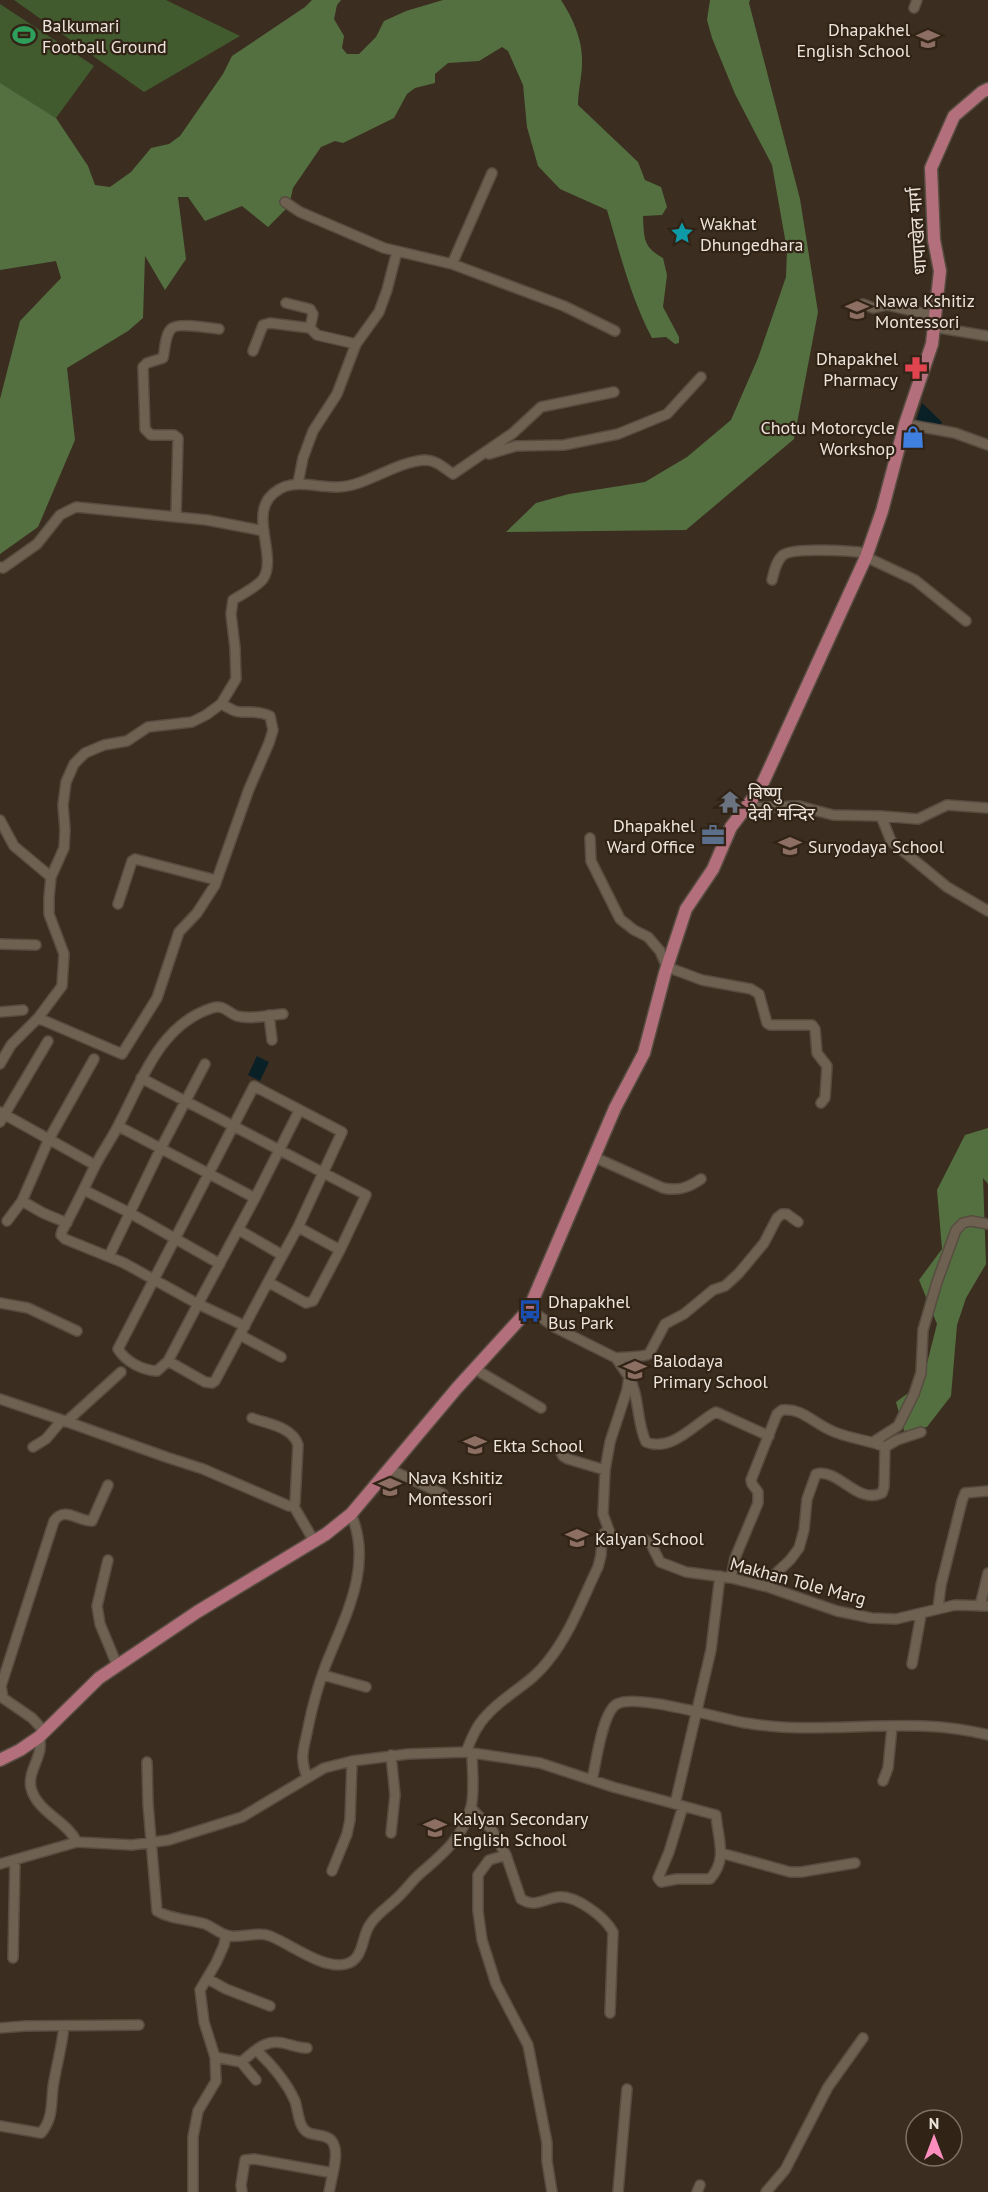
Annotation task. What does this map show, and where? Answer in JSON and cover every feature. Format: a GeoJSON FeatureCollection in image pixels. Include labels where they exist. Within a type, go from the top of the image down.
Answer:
{"type":"FeatureCollection","features":[{"type":"Feature","properties":{"kind":"main road","name":"धापाखेल मार्ग"},"geometry":{"type":"LineString","coordinates":[[0,1760],[20,1750],[42,1734],[99,1678],[117,1665],[351,1514],[529,1309],[615,1108],[644,1053],[667,967],[686,909],[713,869],[731,827],[760,789],[866,555],[882,512],[905,424],[932,344],[940,271],[934,240],[931,168],[954,116],[988,89]]}},
{"type":"Feature","properties":{"kind":"street"},"geometry":{"type":"LineString","coordinates":[[452,264],[492,173]]}},
{"type":"Feature","properties":{"kind":"street"},"geometry":{"type":"LineString","coordinates":[[285,202],[310,216],[384,248],[452,264],[564,306],[615,331]]}},
{"type":"Feature","properties":{"kind":"street"},"geometry":{"type":"LineString","coordinates":[[298,483],[303,458],[313,431],[337,394],[356,344],[379,312],[397,251]]}},
{"type":"Feature","properties":{"kind":"street"},"geometry":{"type":"LineString","coordinates":[[286,303],[310,309],[313,314],[310,328]]}},
{"type":"Feature","properties":{"kind":"street"},"geometry":{"type":"LineString","coordinates":[[863,304],[873,308],[887,305],[988,336]]}},
{"type":"Feature","properties":{"kind":"street"},"geometry":{"type":"LineString","coordinates":[[253,351],[262,325],[270,323],[310,328],[317,335],[356,344]]}},
{"type":"Feature","properties":{"kind":"street"},"geometry":{"type":"LineString","coordinates":[[176,516],[178,438],[174,435],[151,435],[145,429],[143,367],[147,363],[163,358],[169,331],[173,327],[181,325],[219,329]]}},
{"type":"Feature","properties":{"kind":"street"},"geometry":{"type":"LineString","coordinates":[[481,456],[516,446],[564,445],[618,434],[667,414],[701,377]]}},
{"type":"Feature","properties":{"kind":"street"},"geometry":{"type":"LineString","coordinates":[[0,1064],[11,1045],[38,1018],[62,986],[64,954],[50,914],[51,877],[64,848],[66,830],[63,805],[66,782],[74,764],[85,753],[104,745],[127,741],[148,727],[192,722],[221,704],[236,679],[231,614],[233,600],[263,579],[267,566],[264,508],[269,498],[280,489],[298,483],[338,487],[407,463],[426,460],[441,465],[453,474],[513,433],[541,407],[614,392]]}},
{"type":"Feature","properties":{"kind":"street"},"geometry":{"type":"LineString","coordinates":[[905,424],[955,433],[988,445]]}},
{"type":"Feature","properties":{"kind":"street"},"geometry":{"type":"LineString","coordinates":[[0,567],[3,568],[37,544],[60,515],[76,507],[176,516],[264,531]]}},
{"type":"Feature","properties":{"kind":"street"},"geometry":{"type":"LineString","coordinates":[[772,580],[777,564],[784,554],[794,551],[854,551],[915,580],[966,621]]}},
{"type":"Feature","properties":{"kind":"street"},"geometry":{"type":"LineString","coordinates":[[38,1018],[122,1054],[157,998],[179,932],[197,913],[216,880],[273,730],[270,716],[253,711],[234,711],[221,704]]}},
{"type":"Feature","properties":{"kind":"street"},"geometry":{"type":"LineString","coordinates":[[745,808],[799,806],[833,815],[918,819],[947,806],[988,808]]}},
{"type":"Feature","properties":{"kind":"street"},"geometry":{"type":"LineString","coordinates":[[881,816],[891,841],[947,887],[988,910]]}},
{"type":"Feature","properties":{"kind":"street"},"geometry":{"type":"LineString","coordinates":[[0,820],[14,846],[51,877]]}},
{"type":"Feature","properties":{"kind":"street"},"geometry":{"type":"LineString","coordinates":[[590,838],[591,861],[620,919],[648,937],[660,951],[667,967],[702,980],[751,989],[759,994],[767,1023],[770,1025],[812,1025],[815,1029],[817,1053],[827,1065],[825,1098],[821,1102]]}},
{"type":"Feature","properties":{"kind":"street"},"geometry":{"type":"LineString","coordinates":[[118,904],[132,861],[135,859],[216,880]]}},
{"type":"Feature","properties":{"kind":"street"},"geometry":{"type":"LineString","coordinates":[[0,944],[36,945]]}},
{"type":"Feature","properties":{"kind":"street"},"geometry":{"type":"LineString","coordinates":[[281,1357],[198,1304],[109,1256],[61,1235],[141,1078],[172,1032],[202,1012],[220,1006],[240,1016],[283,1014]]}},
{"type":"Feature","properties":{"kind":"street"},"geometry":{"type":"LineString","coordinates":[[0,1012],[23,1010]]}},
{"type":"Feature","properties":{"kind":"street"},"geometry":{"type":"LineString","coordinates":[[269,1015],[272,1040]]}},
{"type":"Feature","properties":{"kind":"street"},"geometry":{"type":"LineString","coordinates":[[48,1041],[1,1116],[95,1165]]}},
{"type":"Feature","properties":{"kind":"street"},"geometry":{"type":"LineString","coordinates":[[7,1221],[22,1201],[49,1139],[94,1059]]}},
{"type":"Feature","properties":{"kind":"street"},"geometry":{"type":"LineString","coordinates":[[109,1256],[205,1064]]}},
{"type":"Feature","properties":{"kind":"street"},"geometry":{"type":"LineString","coordinates":[[141,1078],[366,1195],[311,1303],[306,1303],[268,1282]]}},
{"type":"Feature","properties":{"kind":"street"},"geometry":{"type":"LineString","coordinates":[[168,1361],[205,1382],[215,1381],[297,1227],[342,1132],[254,1086],[118,1349],[121,1354],[134,1364],[152,1371],[157,1371],[168,1361],[239,1230],[299,1111]]}},
{"type":"Feature","properties":{"kind":"street"},"geometry":{"type":"LineString","coordinates":[[118,1126],[255,1198]]}},
{"type":"Feature","properties":{"kind":"street"},"geometry":{"type":"LineString","coordinates":[[594,1157],[669,1190],[682,1189],[701,1179]]}},
{"type":"Feature","properties":{"kind":"street"},"geometry":{"type":"LineString","coordinates":[[84,1190],[220,1264]]}},
{"type":"Feature","properties":{"kind":"street"},"geometry":{"type":"LineString","coordinates":[[22,1201],[67,1223]]}},
{"type":"Feature","properties":{"kind":"street"},"geometry":{"type":"LineString","coordinates":[[616,1358],[649,1354],[665,1324],[684,1314],[714,1290],[725,1286],[739,1273],[764,1243],[777,1218],[786,1214],[798,1222]]}},
{"type":"Feature","properties":{"kind":"street"},"geometry":{"type":"LineString","coordinates":[[873,1442],[898,1426],[914,1394],[921,1373],[923,1330],[956,1230],[963,1223],[971,1221],[988,1224]]}},
{"type":"Feature","properties":{"kind":"street"},"geometry":{"type":"LineString","coordinates":[[297,1227],[340,1250]]}},
{"type":"Feature","properties":{"kind":"street"},"geometry":{"type":"LineString","coordinates":[[239,1230],[282,1255]]}},
{"type":"Feature","properties":{"kind":"street"},"geometry":{"type":"LineString","coordinates":[[0,1303],[28,1308],[77,1331]]}},
{"type":"Feature","properties":{"kind":"street"},"geometry":{"type":"LineString","coordinates":[[529,1309],[556,1328],[616,1358],[635,1388],[640,1430],[646,1442],[661,1446],[691,1430],[716,1412],[769,1436]]}},
{"type":"Feature","properties":{"kind":"street"},"geometry":{"type":"LineString","coordinates":[[475,1369],[541,1408]]}},
{"type":"Feature","properties":{"kind":"street"},"geometry":{"type":"LineString","coordinates":[[33,1447],[46,1439],[121,1372]]}},
{"type":"Feature","properties":{"kind":"street"},"geometry":{"type":"LineString","coordinates":[[147,1762],[148,1804],[158,1911],[167,1917],[203,1924],[226,1935],[268,1935],[320,1960],[341,1965],[349,1963],[359,1953],[370,1924],[422,1872],[439,1859],[459,1833],[471,1808],[469,1753],[479,1725],[485,1716],[524,1687],[548,1661],[557,1648],[598,1567],[602,1535],[608,1530],[603,1514],[605,1470],[610,1442],[629,1377]]}},
{"type":"Feature","properties":{"kind":"street"},"geometry":{"type":"LineString","coordinates":[[0,1399],[203,1468],[289,1506],[293,1505]]}},
{"type":"Feature","properties":{"kind":"street"},"geometry":{"type":"LineString","coordinates":[[731,1578],[735,1558],[758,1503],[758,1492],[751,1480],[777,1414],[787,1409],[799,1411],[827,1429],[849,1438],[873,1442],[885,1447]]}},
{"type":"Feature","properties":{"kind":"street"},"geometry":{"type":"LineString","coordinates":[[252,1418],[291,1432],[296,1438],[298,1445],[295,1503],[293,1505]]}},
{"type":"Feature","properties":{"kind":"street"},"geometry":{"type":"LineString","coordinates":[[885,1447],[897,1440],[921,1432]]}},
{"type":"Feature","properties":{"kind":"street"},"geometry":{"type":"LineString","coordinates":[[768,1587],[773,1575],[790,1560],[799,1548],[804,1530],[807,1499],[816,1474],[828,1475],[862,1494],[872,1497],[878,1495],[882,1493],[884,1486],[885,1447]]}},
{"type":"Feature","properties":{"kind":"street"},"geometry":{"type":"LineString","coordinates":[[560,1451],[562,1456],[568,1459],[605,1470]]}},
{"type":"Feature","properties":{"kind":"street"},"geometry":{"type":"LineString","coordinates":[[390,1469],[443,1494]]}},
{"type":"Feature","properties":{"kind":"street"},"geometry":{"type":"LineString","coordinates":[[77,1842],[74,1836],[55,1820],[32,1791],[31,1776],[41,1746],[42,1734],[32,1718],[3,1698],[2,1686],[54,1521],[58,1515],[66,1513],[92,1521],[108,1485]]}},
{"type":"Feature","properties":{"kind":"street"},"geometry":{"type":"LineString","coordinates":[[938,1608],[941,1585],[965,1493],[988,1491]]}},
{"type":"Feature","properties":{"kind":"street"},"geometry":{"type":"LineString","coordinates":[[293,1505],[314,1540]]}},
{"type":"Feature","properties":{"kind":"street"},"geometry":{"type":"LineString","coordinates":[[307,1777],[302,1763],[302,1754],[322,1675],[347,1615],[359,1568],[360,1544],[351,1514]]}},
{"type":"Feature","properties":{"kind":"street","name":"Makhan Tole Marg"},"geometry":{"type":"LineString","coordinates":[[608,1530],[611,1536],[620,1540],[645,1540],[651,1544],[660,1562],[668,1566],[686,1572],[731,1578],[768,1587],[837,1611],[872,1618],[896,1619],[921,1615],[938,1608],[984,1606]]}},
{"type":"Feature","properties":{"kind":"street"},"geometry":{"type":"LineString","coordinates":[[108,1560],[97,1606],[100,1624],[117,1665]]}},
{"type":"Feature","properties":{"kind":"street"},"geometry":{"type":"LineString","coordinates":[[984,1606],[988,1573]]}},
{"type":"Feature","properties":{"kind":"street"},"geometry":{"type":"LineString","coordinates":[[0,1864],[77,1842],[132,1845],[169,1840],[242,1817],[324,1768],[352,1761],[392,1755],[469,1753],[540,1763],[592,1780],[679,1805],[716,1815],[722,1853],[721,1862],[710,1879],[677,1879],[661,1882],[658,1878],[669,1851],[679,1805],[695,1712],[711,1650],[720,1576]]}},
{"type":"Feature","properties":{"kind":"street"},"geometry":{"type":"LineString","coordinates":[[912,1664],[921,1615]]}},
{"type":"Feature","properties":{"kind":"street"},"geometry":{"type":"LineString","coordinates":[[322,1675],[366,1686]]}},
{"type":"Feature","properties":{"kind":"street"},"geometry":{"type":"LineString","coordinates":[[592,1780],[605,1724],[613,1706],[624,1700],[772,1727],[937,1728],[988,1735]]}},
{"type":"Feature","properties":{"kind":"street"},"geometry":{"type":"LineString","coordinates":[[883,1781],[888,1768],[892,1727]]}},
{"type":"Feature","properties":{"kind":"street"},"geometry":{"type":"LineString","coordinates":[[391,1833],[395,1795],[392,1755]]}},
{"type":"Feature","properties":{"kind":"street"},"geometry":{"type":"LineString","coordinates":[[332,1871],[347,1834],[350,1820],[352,1761]]}},
{"type":"Feature","properties":{"kind":"street"},"geometry":{"type":"LineString","coordinates":[[471,1808],[484,1819],[506,1855],[521,1899],[534,1904],[567,1897],[587,1906],[609,1923],[613,1932],[610,2013]]}},
{"type":"Feature","properties":{"kind":"street"},"geometry":{"type":"LineString","coordinates":[[722,1853],[790,1872],[855,1863]]}},
{"type":"Feature","properties":{"kind":"street"},"geometry":{"type":"LineString","coordinates":[[506,1855],[489,1860],[478,1875],[478,1911],[482,1940],[496,1984],[528,2045],[547,2143],[547,2161],[552,2192]]}},
{"type":"Feature","properties":{"kind":"street"},"geometry":{"type":"LineString","coordinates":[[13,1958],[15,1860]]}},
{"type":"Feature","properties":{"kind":"street"},"geometry":{"type":"LineString","coordinates":[[194,2192],[192,2178],[195,2128],[201,2103],[216,2081],[215,2057],[199,1998],[200,1990],[208,1979],[224,1945],[226,1935]]}},
{"type":"Feature","properties":{"kind":"street"},"geometry":{"type":"LineString","coordinates":[[208,1979],[226,1989],[270,2006]]}},
{"type":"Feature","properties":{"kind":"street"},"geometry":{"type":"LineString","coordinates":[[0,2028],[139,2025]]}},
{"type":"Feature","properties":{"kind":"street"},"geometry":{"type":"LineString","coordinates":[[0,2126],[41,2133],[48,2122],[53,2105],[53,2087],[64,2026]]}},
{"type":"Feature","properties":{"kind":"street"},"geometry":{"type":"LineString","coordinates":[[766,2192],[785,2170],[828,2087],[863,2038]]}},
{"type":"Feature","properties":{"kind":"street"},"geometry":{"type":"LineString","coordinates":[[241,2062],[264,2043],[278,2042],[296,2048],[307,2048]]}},
{"type":"Feature","properties":{"kind":"street"},"geometry":{"type":"LineString","coordinates":[[256,2050],[272,2065],[287,2086],[296,2105],[303,2129],[332,2141],[336,2155],[329,2192]]}},
{"type":"Feature","properties":{"kind":"street"},"geometry":{"type":"LineString","coordinates":[[215,2057],[241,2062],[256,2080]]}},
{"type":"Feature","properties":{"kind":"street"},"geometry":{"type":"LineString","coordinates":[[618,2192],[627,2089]]}},
{"type":"Feature","properties":{"kind":"street"},"geometry":{"type":"LineString","coordinates":[[242,2192],[245,2160],[254,2159],[333,2173]]}},
{"type":"Feature","properties":{"kind":"green space"},"geometry":{"type":"Polygon","coordinates":[[[14,0],[166,0],[240,36],[144,92],[14,0]]]}},
{"type":"Feature","properties":{"kind":"green space"},"geometry":{"type":"Polygon","coordinates":[[[312,0],[341,0],[337,5],[334,19],[344,36],[342,48],[347,54],[359,54],[376,37],[384,21],[406,11],[443,0],[561,0],[573,22],[581,46],[582,68],[578,105],[638,162],[645,180],[661,187],[667,207],[662,215],[643,216],[644,230],[648,246],[663,258],[667,275],[663,307],[679,337],[679,343],[675,344],[666,337],[652,338],[632,292],[607,210],[560,189],[538,166],[527,127],[523,85],[508,51],[502,47],[479,61],[448,63],[435,74],[435,83],[415,88],[407,94],[394,118],[343,143],[335,141],[321,147],[293,188],[289,206],[268,227],[242,206],[205,221],[188,197],[178,197],[186,259],[165,290],[145,256],[143,318],[128,331],[67,368],[75,440],[38,527],[0,554],[0,399],[20,321],[61,278],[56,261],[0,270],[0,83],[56,118],[88,166],[95,185],[110,187],[131,172],[151,148],[169,144],[180,136],[223,74],[232,56],[312,0]]]}},
{"type":"Feature","properties":{"kind":"green space"},"geometry":{"type":"Polygon","coordinates":[[[710,0],[750,0],[800,199],[818,312],[794,439],[686,530],[506,532],[536,503],[569,494],[645,482],[687,457],[731,420],[758,358],[786,277],[787,250],[772,165],[735,94],[712,38],[707,20],[710,0]]]}},
{"type":"Feature","properties":{"kind":"green space","name":"Balkumari Football Ground"},"geometry":{"type":"Polygon","coordinates":[[[0,4],[94,66],[56,118],[0,84],[0,4]]]}},
{"type":"Feature","properties":{"kind":"green space"},"geometry":{"type":"Polygon","coordinates":[[[988,1128],[988,1184],[983,1178],[986,1264],[966,1298],[957,1325],[951,1396],[927,1427],[904,1431],[896,1402],[922,1383],[937,1324],[919,1280],[942,1249],[937,1190],[965,1135],[988,1128]]]}},
{"type":"Feature","properties":{"kind":"water"},"geometry":{"type":"Polygon","coordinates":[[[922,403],[942,422],[940,427],[915,424],[922,403]]]}},
{"type":"Feature","properties":{"kind":"water"},"geometry":{"type":"Polygon","coordinates":[[[257,1056],[269,1062],[260,1081],[248,1075],[257,1056]]]}},
{"type":"Feature","properties":{"kind":"place","name":"Balkumari Football Ground"},"geometry":{"type":"Point","coordinates":[24,35]}},
{"type":"Feature","properties":{"kind":"place","name":"Dhapakhel English School"},"geometry":{"type":"Point","coordinates":[928,39]}},
{"type":"Feature","properties":{"kind":"place","name":"Wakhat Dhungedhara"},"geometry":{"type":"Point","coordinates":[682,233]}},
{"type":"Feature","properties":{"kind":"place","name":"Nawa Kshitiz Montessori"},"geometry":{"type":"Point","coordinates":[857,310]}},
{"type":"Feature","properties":{"kind":"place","name":"Dhapakhel Pharmacy"},"geometry":{"type":"Point","coordinates":[916,368]}},
{"type":"Feature","properties":{"kind":"place","name":"Chotu Motorcycle Workshop"},"geometry":{"type":"Point","coordinates":[913,437]}},
{"type":"Feature","properties":{"kind":"place","name":"बिष्णु देवी मन्दिर"},"geometry":{"type":"Point","coordinates":[730,802]}},
{"type":"Feature","properties":{"kind":"place","name":"Dhapakhel Ward Office"},"geometry":{"type":"Point","coordinates":[713,835]}},
{"type":"Feature","properties":{"kind":"place","name":"Suryodaya School"},"geometry":{"type":"Point","coordinates":[790,846]}},
{"type":"Feature","properties":{"kind":"place","name":"Dhapakhel Bus Park"},"geometry":{"type":"Point","coordinates":[530,1311]}},
{"type":"Feature","properties":{"kind":"place","name":"Balodaya Primary School"},"geometry":{"type":"Point","coordinates":[635,1370]}},
{"type":"Feature","properties":{"kind":"place","name":"Ekta School"},"geometry":{"type":"Point","coordinates":[475,1445]}},
{"type":"Feature","properties":{"kind":"place","name":"Nava Kshitiz Montessori"},"geometry":{"type":"Point","coordinates":[390,1487]}},
{"type":"Feature","properties":{"kind":"place","name":"Kalyan School"},"geometry":{"type":"Point","coordinates":[577,1538]}},
{"type":"Feature","properties":{"kind":"place","name":"Kalyan Secondary English School"},"geometry":{"type":"Point","coordinates":[435,1828]}}]}
